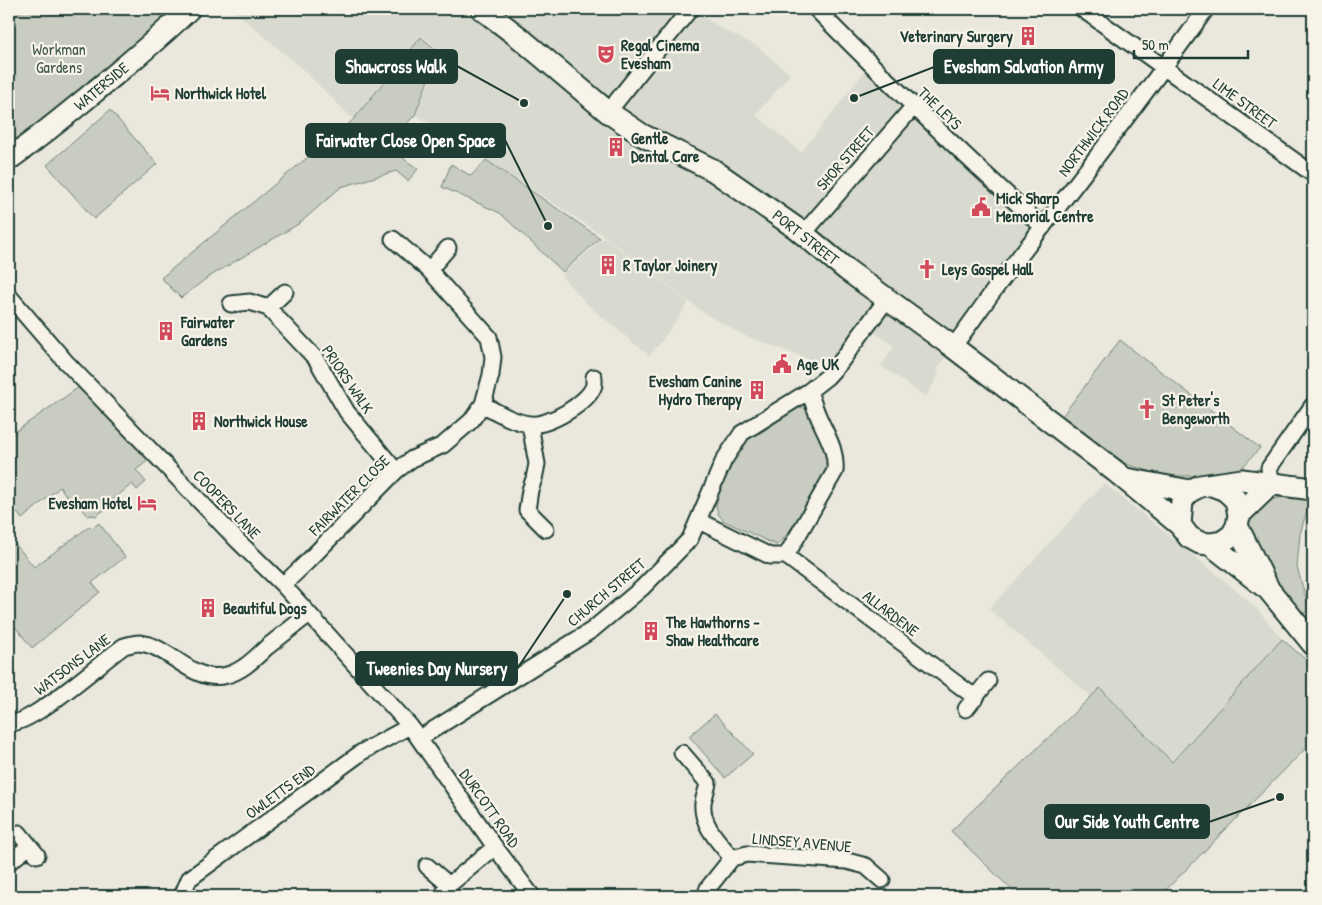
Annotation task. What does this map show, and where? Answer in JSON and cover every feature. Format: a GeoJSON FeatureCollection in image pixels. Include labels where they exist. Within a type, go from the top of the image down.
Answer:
{"type":"FeatureCollection","features":[{"type":"Feature","properties":{"kind":"main road","name":"WATERSIDE"},"geometry":{"type":"LineString","coordinates":[[9,159],[114,76],[189,9]]}},
{"type":"Feature","properties":{"kind":"main road","name":"PORT STREET"},"geometry":{"type":"LineString","coordinates":[[482,9],[520,38],[608,112],[642,134],[713,170],[803,234],[886,299],[953,347],[1124,479],[1180,525]]}},
{"type":"Feature","properties":{"kind":"main road","name":"PORT STREET"},"geometry":{"type":"LineString","coordinates":[[1124,479],[1190,491]]}},
{"type":"Feature","properties":{"kind":"main road"},"geometry":{"type":"LineString","coordinates":[[1272,483],[1238,521],[1232,535],[1222,542],[1200,543],[1189,537],[1180,525],[1182,501],[1190,491],[1200,486],[1242,480],[1272,483],[1313,488]]}},
{"type":"Feature","properties":{"kind":"main road"},"geometry":{"type":"LineString","coordinates":[[1212,485],[1226,490],[1236,500],[1238,521],[1269,590]]}},
{"type":"Feature","properties":{"kind":"main road"},"geometry":{"type":"LineString","coordinates":[[1210,544],[1269,590],[1313,644]]}},
{"type":"Feature","properties":{"kind":"street"},"geometry":{"type":"LineString","coordinates":[[608,112],[690,9]]}},
{"type":"Feature","properties":{"kind":"street","name":"THE LEYS"},"geometry":{"type":"LineString","coordinates":[[816,9],[966,157],[1044,227]]}},
{"type":"Feature","properties":{"kind":"street","name":"LIME STREET"},"geometry":{"type":"LineString","coordinates":[[1082,9],[1313,174]]}},
{"type":"Feature","properties":{"kind":"street","name":"NORTHWICK ROAD"},"geometry":{"type":"LineString","coordinates":[[953,347],[1014,263],[1044,227],[1165,67],[1206,9]]}},
{"type":"Feature","properties":{"kind":"street","name":"SHOR STREET"},"geometry":{"type":"LineString","coordinates":[[803,234],[914,106]]}},
{"type":"Feature","properties":{"kind":"street","name":"FAIRWATER CLOSE"},"geometry":{"type":"LineString","coordinates":[[283,585],[396,471],[412,460],[443,445],[471,421],[483,404],[491,376],[493,357],[489,338],[429,270],[393,239]]}},
{"type":"Feature","properties":{"kind":"street"},"geometry":{"type":"LineString","coordinates":[[429,270],[448,248]]}},
{"type":"Feature","properties":{"kind":"street"},"geometry":{"type":"LineString","coordinates":[[231,304],[250,302],[268,308],[285,292]]}},
{"type":"Feature","properties":{"kind":"street","name":"COOPERS LANE"},"geometry":{"type":"LineString","coordinates":[[9,298],[72,368],[238,541],[283,585],[415,732]]}},
{"type":"Feature","properties":{"kind":"street","name":"CHURCH STREET"},"geometry":{"type":"LineString","coordinates":[[415,732],[592,630],[642,588],[690,539],[724,460],[742,433],[828,377],[886,299]]}},
{"type":"Feature","properties":{"kind":"street","name":"PRIORS WALK"},"geometry":{"type":"LineString","coordinates":[[268,308],[316,359],[347,412],[396,471]]}},
{"type":"Feature","properties":{"kind":"street"},"geometry":{"type":"LineString","coordinates":[[483,404],[498,414],[530,425],[551,421],[574,408],[590,392],[594,385],[594,378]]}},
{"type":"Feature","properties":{"kind":"street"},"geometry":{"type":"LineString","coordinates":[[699,521],[770,556],[786,556],[835,471],[836,460],[832,444],[818,416],[809,391]]}},
{"type":"Feature","properties":{"kind":"street"},"geometry":{"type":"LineString","coordinates":[[1272,483],[1269,468],[1313,405]]}},
{"type":"Feature","properties":{"kind":"street"},"geometry":{"type":"LineString","coordinates":[[530,425],[537,464],[527,510],[546,529]]}},
{"type":"Feature","properties":{"kind":"street","name":"ALLARDENE"},"geometry":{"type":"LineString","coordinates":[[786,556],[971,704],[988,681]]}},
{"type":"Feature","properties":{"kind":"street","name":"WATSONS LANE"},"geometry":{"type":"LineString","coordinates":[[9,724],[21,722],[43,708],[124,646],[138,643],[146,644],[195,671],[206,675],[225,676],[241,669],[309,614]]}},
{"type":"Feature","properties":{"kind":"street","name":"DURCOTT ROAD"},"geometry":{"type":"LineString","coordinates":[[415,732],[495,847],[532,896]]}},
{"type":"Feature","properties":{"kind":"street","name":"OWLETTS END"},"geometry":{"type":"LineString","coordinates":[[182,896],[189,879],[362,752],[415,732]]}},
{"type":"Feature","properties":{"kind":"street"},"geometry":{"type":"LineString","coordinates":[[682,753],[708,783],[703,804],[705,821],[717,840],[732,858]]}},
{"type":"Feature","properties":{"kind":"street"},"geometry":{"type":"LineString","coordinates":[[9,862],[34,850],[19,833]]}},
{"type":"Feature","properties":{"kind":"street"},"geometry":{"type":"LineString","coordinates":[[427,866],[446,891],[495,847]]}},
{"type":"Feature","properties":{"kind":"street","name":"LINDSEY AVENUE"},"geometry":{"type":"LineString","coordinates":[[705,896],[708,888],[732,858],[747,854],[847,861],[866,866],[882,880]]}},
{"type":"Feature","properties":{"kind":"shaded area"},"geometry":{"type":"Polygon","coordinates":[[[232,9],[693,9],[722,29],[757,46],[790,74],[756,115],[801,152],[870,65],[1040,226],[937,369],[939,374],[926,397],[881,366],[894,346],[865,326],[832,367],[745,336],[704,313],[604,236],[416,115],[441,52],[422,35],[353,119],[300,67],[232,9]]]}},
{"type":"Feature","properties":{"kind":"shaded area"},"geometry":{"type":"Polygon","coordinates":[[[604,237],[689,302],[649,356],[588,305],[561,276],[604,237]]]}},
{"type":"Feature","properties":{"kind":"shaded area"},"geometry":{"type":"Polygon","coordinates":[[[1104,483],[1241,594],[1259,611],[1282,639],[1171,762],[1100,688],[1092,697],[989,609],[1104,483]]]}},
{"type":"Feature","properties":{"kind":"green space","name":"Workman Gardens"},"geometry":{"type":"Polygon","coordinates":[[[24,9],[189,9],[9,159],[9,21],[24,9]]]}},
{"type":"Feature","properties":{"kind":"green space"},"geometry":{"type":"Polygon","coordinates":[[[421,37],[439,52],[415,115],[394,137],[392,150],[418,169],[408,181],[396,171],[341,187],[300,223],[207,278],[181,298],[161,278],[353,120],[421,37]]]}},
{"type":"Feature","properties":{"kind":"green space"},"geometry":{"type":"Polygon","coordinates":[[[110,110],[157,164],[94,219],[47,165],[110,110]]]}},
{"type":"Feature","properties":{"kind":"green space"},"geometry":{"type":"Polygon","coordinates":[[[486,160],[600,238],[563,272],[500,213],[442,187],[451,164],[471,176],[486,160]]]}},
{"type":"Feature","properties":{"kind":"green space"},"geometry":{"type":"Polygon","coordinates":[[[1120,340],[1260,448],[1241,469],[1206,476],[1165,476],[1126,464],[1059,420],[1120,340]]]}},
{"type":"Feature","properties":{"kind":"green space"},"geometry":{"type":"Polygon","coordinates":[[[79,387],[149,460],[136,470],[146,482],[137,490],[132,484],[110,502],[112,504],[96,516],[88,516],[79,505],[75,508],[60,487],[22,519],[9,503],[9,436],[79,387]]]}},
{"type":"Feature","properties":{"kind":"green space"},"geometry":{"type":"Polygon","coordinates":[[[796,407],[803,407],[812,415],[824,441],[828,466],[799,517],[782,541],[776,545],[724,521],[718,514],[716,506],[720,487],[733,458],[745,439],[762,432],[796,407]]]}},
{"type":"Feature","properties":{"kind":"green space"},"geometry":{"type":"Polygon","coordinates":[[[1293,496],[1311,497],[1300,534],[1297,567],[1309,609],[1301,616],[1274,584],[1254,550],[1246,518],[1251,512],[1267,501],[1293,496]]]}},
{"type":"Feature","properties":{"kind":"green space"},"geometry":{"type":"Polygon","coordinates":[[[99,523],[125,557],[92,583],[100,592],[32,648],[9,619],[9,536],[34,567],[90,526],[92,528],[99,523]]]}},
{"type":"Feature","properties":{"kind":"green space"},"geometry":{"type":"Polygon","coordinates":[[[1282,639],[1313,666],[1313,741],[1160,896],[1018,896],[951,831],[1100,688],[1172,762],[1282,639]]]}},
{"type":"Feature","properties":{"kind":"green space"},"geometry":{"type":"Polygon","coordinates":[[[715,714],[753,754],[725,778],[689,736],[715,714]]]}},
{"type":"Feature","properties":{"kind":"place","name":"Veterinary Surgery"},"geometry":{"type":"Point","coordinates":[1028,36]}},
{"type":"Feature","properties":{"kind":"place","name":"Regal Cinema Evesham"},"geometry":{"type":"Point","coordinates":[606,54]}},
{"type":"Feature","properties":{"kind":"place","name":"Northwick Hotel"},"geometry":{"type":"Point","coordinates":[160,93]}},
{"type":"Feature","properties":{"kind":"place","name":"Evesham Salvation Army"},"geometry":{"type":"Point","coordinates":[854,98]}},
{"type":"Feature","properties":{"kind":"place","name":"Shawcross Walk"},"geometry":{"type":"Point","coordinates":[524,103]}},
{"type":"Feature","properties":{"kind":"place","name":"Gentle Dental Care"},"geometry":{"type":"Point","coordinates":[616,147]}},
{"type":"Feature","properties":{"kind":"place","name":"Mick Sharp Memorial Centre"},"geometry":{"type":"Point","coordinates":[981,207]}},
{"type":"Feature","properties":{"kind":"place","name":"Fairwater Close Open Space"},"geometry":{"type":"Point","coordinates":[548,226]}},
{"type":"Feature","properties":{"kind":"place","name":"R Taylor Joinery"},"geometry":{"type":"Point","coordinates":[608,265]}},
{"type":"Feature","properties":{"kind":"place","name":"Leys Gospel Hall"},"geometry":{"type":"Point","coordinates":[927,269]}},
{"type":"Feature","properties":{"kind":"place","name":"Fairwater Gardens"},"geometry":{"type":"Point","coordinates":[166,331]}},
{"type":"Feature","properties":{"kind":"place","name":"Age UK"},"geometry":{"type":"Point","coordinates":[782,364]}},
{"type":"Feature","properties":{"kind":"place","name":"Evesham Canine Hydro Therapy"},"geometry":{"type":"Point","coordinates":[757,390]}},
{"type":"Feature","properties":{"kind":"place","name":"St Peter's Bengeworth"},"geometry":{"type":"Point","coordinates":[1147,409]}},
{"type":"Feature","properties":{"kind":"place","name":"Northwick House"},"geometry":{"type":"Point","coordinates":[199,421]}},
{"type":"Feature","properties":{"kind":"place","name":"Evesham Hotel"},"geometry":{"type":"Point","coordinates":[147,503]}},
{"type":"Feature","properties":{"kind":"place","name":"Tweenies Day Nursery"},"geometry":{"type":"Point","coordinates":[567,594]}},
{"type":"Feature","properties":{"kind":"place","name":"Beautiful Dogs"},"geometry":{"type":"Point","coordinates":[208,608]}},
{"type":"Feature","properties":{"kind":"place","name":"The Hawthorns - Shaw Healthcare"},"geometry":{"type":"Point","coordinates":[651,631]}},
{"type":"Feature","properties":{"kind":"place","name":"Our Side Youth Centre"},"geometry":{"type":"Point","coordinates":[1280,797]}}]}
